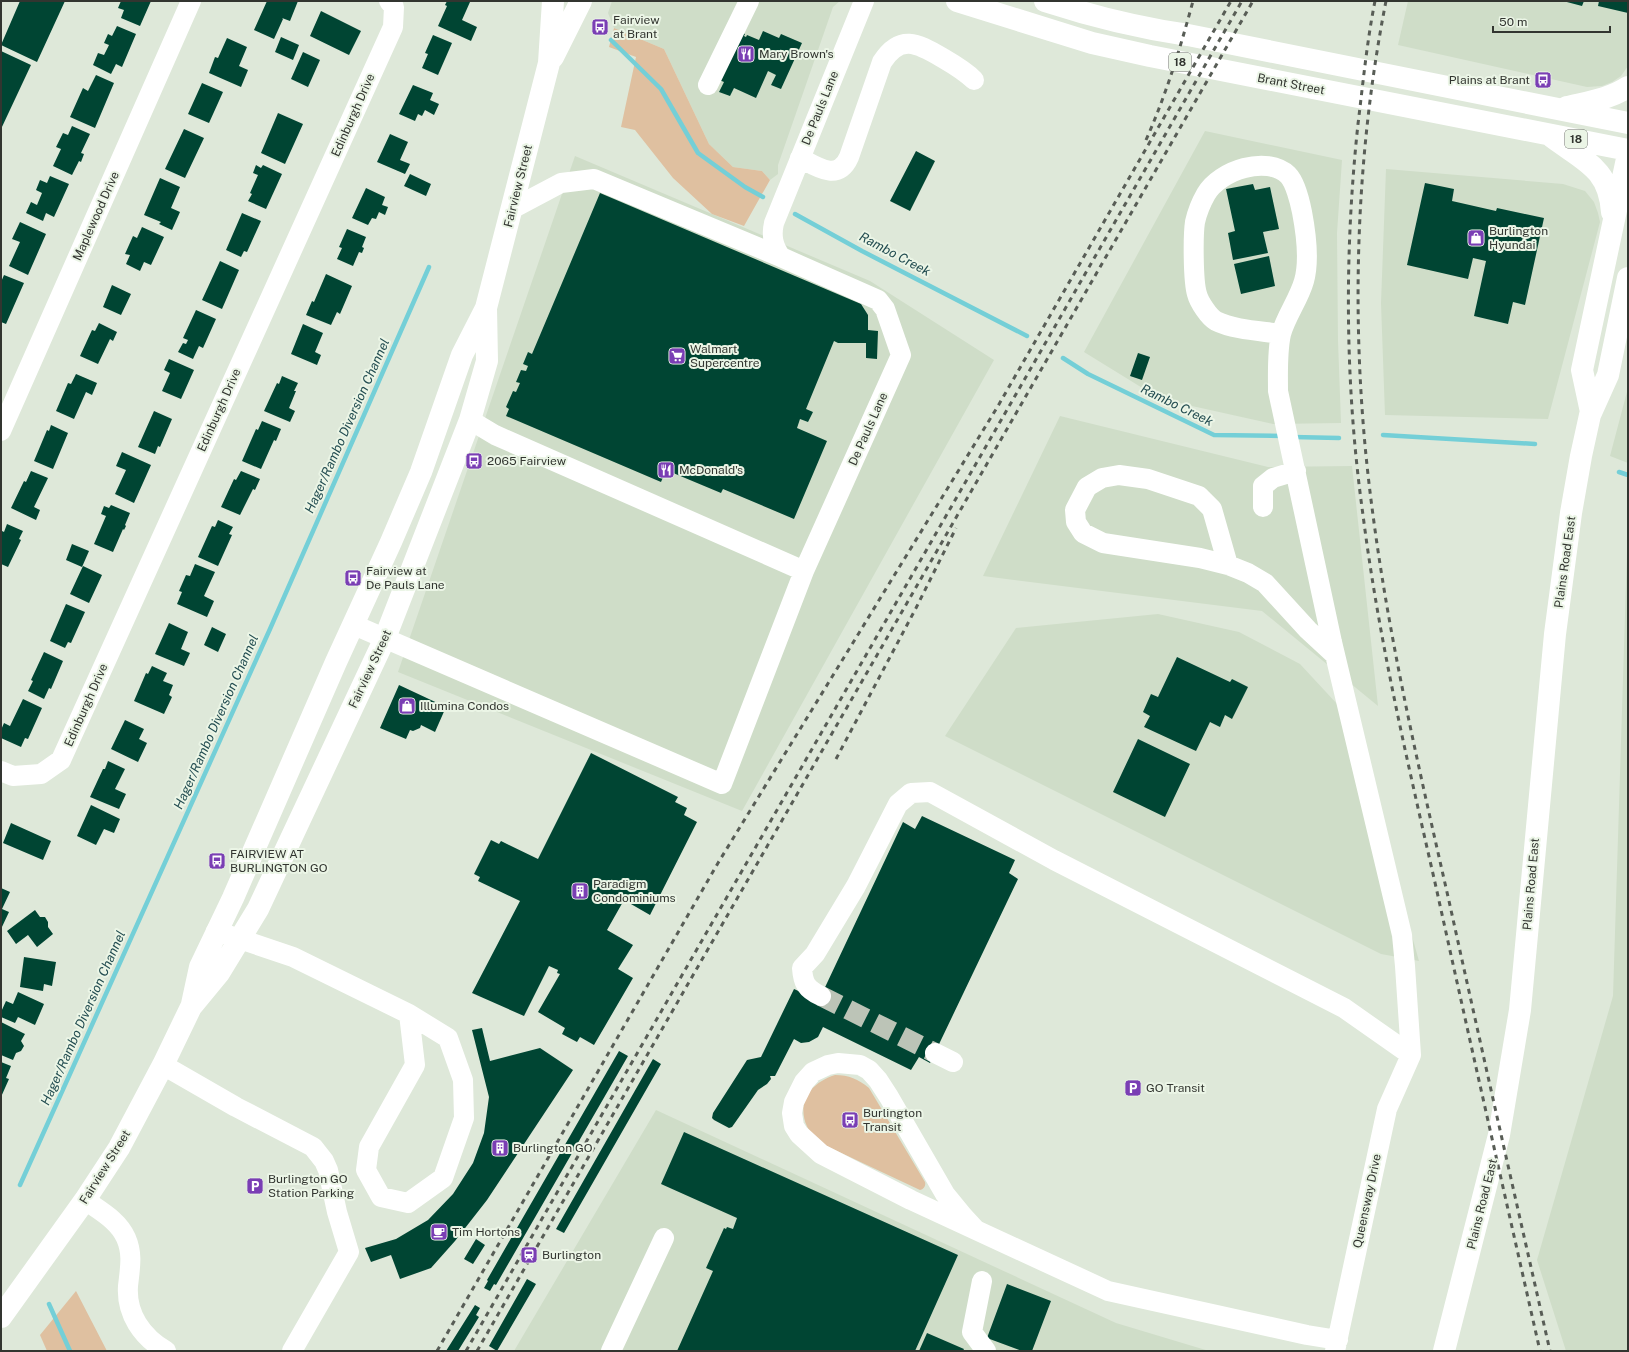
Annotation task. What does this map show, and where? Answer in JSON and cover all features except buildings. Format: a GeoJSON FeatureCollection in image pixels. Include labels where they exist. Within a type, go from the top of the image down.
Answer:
{"type":"FeatureCollection","features":[{"type":"Feature","properties":{"kind":"main road","name":"Fairview Street"},"geometry":{"type":"LineString","coordinates":[[191,1007],[200,967],[233,898],[421,472],[462,355],[486,308],[549,63],[553,1]]}},
{"type":"Feature","properties":{"kind":"main road","name":"Fairview Street"},"geometry":{"type":"LineString","coordinates":[[549,63],[581,1]]}},
{"type":"Feature","properties":{"kind":"main road","name":"Brant Street"},"geometry":{"type":"LineString","coordinates":[[957,1],[1092,43],[1628,150]]}},
{"type":"Feature","properties":{"kind":"main road","name":"18"},"geometry":{"type":"LineString","coordinates":[[1045,1],[1111,20],[1157,30],[1628,123]]}},
{"type":"Feature","properties":{"kind":"main road"},"geometry":{"type":"LineString","coordinates":[[1560,109],[1602,99],[1621,92],[1628,87]]}},
{"type":"Feature","properties":{"kind":"main road"},"geometry":{"type":"LineString","coordinates":[[1546,133],[1592,166],[1602,177],[1611,197],[1613,225]]}},
{"type":"Feature","properties":{"kind":"main road","name":"Plains Road East"},"geometry":{"type":"LineString","coordinates":[[1591,412],[1582,370],[1628,154]]}},
{"type":"Feature","properties":{"kind":"main road","name":"Plains Road East"},"geometry":{"type":"LineString","coordinates":[[1444,1351],[1499,1136],[1520,1010],[1555,634],[1571,513],[1581,456],[1591,412],[1608,375],[1628,278]]}},
{"type":"Feature","properties":{"kind":"main road","name":"Fairview Street"},"geometry":{"type":"LineString","coordinates":[[1,1317],[85,1200],[119,1148],[163,1065],[191,1007],[218,973],[258,909],[385,638],[470,420],[487,361],[486,308]]}},
{"type":"Feature","properties":{"kind":"street","name":"Maplewood Drive"},"geometry":{"type":"LineString","coordinates":[[1,431],[191,1]]}},
{"type":"Feature","properties":{"kind":"street","name":"Edinburgh Drive"},"geometry":{"type":"LineString","coordinates":[[1,771],[13,776],[41,774],[61,760],[393,27],[394,7],[388,1]]}},
{"type":"Feature","properties":{"kind":"street"},"geometry":{"type":"LineString","coordinates":[[708,85],[749,1]]}},
{"type":"Feature","properties":{"kind":"street","name":"De Pauls Lane"},"geometry":{"type":"LineString","coordinates":[[385,638],[722,784],[804,572],[901,355],[885,309],[878,300],[781,257],[776,250],[772,232],[774,223],[864,1]]}},
{"type":"Feature","properties":{"kind":"street"},"geometry":{"type":"LineString","coordinates":[[800,158],[828,171],[833,171],[843,166],[849,157],[882,62],[893,48],[902,45],[920,45],[962,69],[974,80]]}},
{"type":"Feature","properties":{"kind":"street"},"geometry":{"type":"LineString","coordinates":[[1282,334],[1243,329],[1216,320],[1201,304],[1197,294],[1194,269],[1195,222],[1206,193],[1219,178],[1233,171],[1253,167],[1270,166],[1282,170],[1290,177],[1298,196],[1302,212],[1307,253],[1304,280],[1282,334],[1277,366],[1278,391],[1336,655],[1402,935],[1411,1055]]}},
{"type":"Feature","properties":{"kind":"street"},"geometry":{"type":"LineString","coordinates":[[512,209],[561,183],[594,180],[781,257]]}},
{"type":"Feature","properties":{"kind":"street"},"geometry":{"type":"LineString","coordinates":[[470,420],[495,435],[804,572]]}},
{"type":"Feature","properties":{"kind":"street"},"geometry":{"type":"LineString","coordinates":[[1263,507],[1263,486],[1273,478],[1296,471]]}},
{"type":"Feature","properties":{"kind":"street"},"geometry":{"type":"LineString","coordinates":[[1228,565],[1212,509],[1199,496],[1148,479],[1119,475],[1102,478],[1086,487],[1075,510],[1076,522],[1083,533],[1103,543],[1200,558],[1228,565],[1248,573],[1265,583],[1308,630],[1336,655]]}},
{"type":"Feature","properties":{"kind":"street"},"geometry":{"type":"LineString","coordinates":[[354,625],[385,638]]}},
{"type":"Feature","properties":{"kind":"street"},"geometry":{"type":"LineString","coordinates":[[821,996],[814,993],[803,981],[802,968],[815,954],[856,886],[898,804],[911,792],[930,792],[1054,860],[1344,1008],[1411,1055]]}},
{"type":"Feature","properties":{"kind":"street"},"geometry":{"type":"LineString","coordinates":[[216,931],[293,957],[410,1014],[448,1038],[463,1080],[464,1118],[443,1178],[408,1203],[381,1197],[366,1170],[369,1147],[415,1065],[410,1014]]}},
{"type":"Feature","properties":{"kind":"street"},"geometry":{"type":"LineString","coordinates":[[935,1053],[954,1062]]}},
{"type":"Feature","properties":{"kind":"street","name":"Queensway Drive"},"geometry":{"type":"LineString","coordinates":[[1337,1345],[1387,1109],[1411,1055]]}},
{"type":"Feature","properties":{"kind":"street"},"geometry":{"type":"LineString","coordinates":[[974,1228],[945,1194],[885,1091],[869,1070],[860,1065],[838,1063],[828,1065],[813,1072],[804,1082],[794,1102],[792,1113],[794,1126],[799,1134],[821,1154],[911,1200],[961,1224],[974,1228],[1108,1292],[1307,1334],[1337,1345]]}},
{"type":"Feature","properties":{"kind":"street"},"geometry":{"type":"LineString","coordinates":[[163,1065],[236,1107],[313,1147],[324,1161],[328,1170],[337,1212],[349,1252],[292,1351]]}},
{"type":"Feature","properties":{"kind":"street"},"geometry":{"type":"LineString","coordinates":[[85,1200],[112,1219],[118,1225],[125,1237],[131,1258],[128,1296],[132,1312],[140,1329],[146,1336],[166,1351]]}},
{"type":"Feature","properties":{"kind":"street"},"geometry":{"type":"LineString","coordinates":[[611,1351],[664,1238]]}},
{"type":"Feature","properties":{"kind":"street"},"geometry":{"type":"LineString","coordinates":[[305,1351],[350,1275]]}},
{"type":"Feature","properties":{"kind":"street"},"geometry":{"type":"LineString","coordinates":[[982,1281],[972,1332],[986,1351]]}},
{"type":"Feature","properties":{"kind":"shaded area"},"geometry":{"type":"Polygon","coordinates":[[[612,1],[840,1],[833,7],[778,165],[778,174],[770,180],[762,171],[733,167],[709,144],[664,49],[614,28],[608,13],[612,1]]]}},
{"type":"Feature","properties":{"kind":"shaded area"},"geometry":{"type":"Polygon","coordinates":[[[1408,1],[1628,1],[1628,66],[1621,76],[1612,82],[1602,86],[1587,87],[1398,45],[1408,1]]]}},
{"type":"Feature","properties":{"kind":"shaded area"},"geometry":{"type":"Polygon","coordinates":[[[614,28],[664,49],[709,144],[733,167],[762,171],[770,180],[744,226],[712,214],[673,178],[635,130],[621,127],[636,57],[609,47],[614,28]]]}},
{"type":"Feature","properties":{"kind":"shaded area"},"geometry":{"type":"Polygon","coordinates":[[[1205,131],[1342,160],[1337,233],[1338,341],[1341,423],[1273,424],[1183,404],[1144,389],[1084,352],[1205,131]]]}},
{"type":"Feature","properties":{"kind":"shaded area"},"geometry":{"type":"Polygon","coordinates":[[[575,156],[870,281],[994,360],[742,811],[398,672],[575,156]]]}},
{"type":"Feature","properties":{"kind":"shaded area"},"geometry":{"type":"Polygon","coordinates":[[[1386,169],[1563,184],[1585,191],[1594,202],[1600,222],[1548,419],[1385,415],[1381,303],[1386,169]]]}},
{"type":"Feature","properties":{"kind":"shaded area"},"geometry":{"type":"Polygon","coordinates":[[[1628,388],[1628,463],[1610,456],[1628,388]]]}},
{"type":"Feature","properties":{"kind":"shaded area"},"geometry":{"type":"Polygon","coordinates":[[[1060,416],[1268,467],[1352,466],[1378,706],[1262,611],[983,576],[1060,416]]]}},
{"type":"Feature","properties":{"kind":"shaded area"},"geometry":{"type":"Polygon","coordinates":[[[1628,520],[1628,1351],[1566,1351],[1537,1260],[1613,996],[1628,520]]]}},
{"type":"Feature","properties":{"kind":"shaded area"},"geometry":{"type":"Polygon","coordinates":[[[1158,614],[1239,632],[1300,664],[1351,719],[1419,961],[1381,954],[945,736],[1016,628],[1158,614]]]}},
{"type":"Feature","properties":{"kind":"shaded area"},"geometry":{"type":"Polygon","coordinates":[[[835,1075],[853,1078],[869,1088],[925,1182],[923,1189],[920,1190],[818,1142],[810,1132],[805,1122],[803,1112],[804,1103],[814,1086],[835,1075]]]}},
{"type":"Feature","properties":{"kind":"shaded area"},"geometry":{"type":"Polygon","coordinates":[[[656,1110],[1116,1323],[1209,1351],[514,1351],[656,1110]]]}},
{"type":"Feature","properties":{"kind":"shaded area"},"geometry":{"type":"Polygon","coordinates":[[[76,1291],[107,1351],[47,1351],[40,1335],[76,1291]]]}},
{"type":"Feature","properties":{"kind":"waterway","name":"Rambo Creek"},"geometry":{"type":"LineString","coordinates":[[611,40],[661,89],[698,153],[745,187],[763,197]]}},
{"type":"Feature","properties":{"kind":"waterway","name":"Rambo Creek"},"geometry":{"type":"LineString","coordinates":[[795,214],[862,251],[1027,336]]}},
{"type":"Feature","properties":{"kind":"waterway","name":"Hager/Rambo Diversion Channel"},"geometry":{"type":"LineString","coordinates":[[20,1185],[270,629],[429,267]]}},
{"type":"Feature","properties":{"kind":"waterway","name":"Rambo Creek"},"geometry":{"type":"LineString","coordinates":[[1063,358],[1088,374],[1214,435],[1284,436]]}},
{"type":"Feature","properties":{"kind":"waterway","name":"Rambo Creek"},"geometry":{"type":"LineString","coordinates":[[1383,435],[1535,444]]}},
{"type":"Feature","properties":{"kind":"waterway","name":"Rambo Creek"},"geometry":{"type":"LineString","coordinates":[[1293,437],[1339,438]]}},
{"type":"Feature","properties":{"kind":"waterway"},"geometry":{"type":"LineString","coordinates":[[1619,472],[1628,475]]}},
{"type":"Feature","properties":{"kind":"waterway"},"geometry":{"type":"LineString","coordinates":[[49,1304],[70,1351]]}},
{"type":"Feature","properties":{"kind":"tunnel"},"geometry":{"type":"LineString","coordinates":[[821,996],[935,1053]]}},
{"type":"Feature","properties":{"kind":"railway"},"geometry":{"type":"LineString","coordinates":[[1146,140],[1172,72],[1193,1]]}},
{"type":"Feature","properties":{"kind":"railway"},"geometry":{"type":"LineString","coordinates":[[437,1351],[718,863],[998,406],[1231,1]]}},
{"type":"Feature","properties":{"kind":"railway"},"geometry":{"type":"LineString","coordinates":[[466,1351],[1242,1]]}},
{"type":"Feature","properties":{"kind":"railway"},"geometry":{"type":"LineString","coordinates":[[477,1351],[1253,1]]}},
{"type":"Feature","properties":{"kind":"railway"},"geometry":{"type":"LineString","coordinates":[[1375,1],[1367,47],[1358,124],[1350,222],[1348,320],[1357,466],[1377,609],[1395,702],[1540,1351]]}},
{"type":"Feature","properties":{"kind":"railway"},"geometry":{"type":"LineString","coordinates":[[1386,1],[1375,64],[1367,128],[1361,193],[1358,258],[1358,322],[1361,387],[1373,515],[1388,612],[1417,757],[1550,1351]]}},
{"type":"Feature","properties":{"kind":"railway"},"geometry":{"type":"LineString","coordinates":[[836,759],[916,608],[956,528]]}},
{"type":"Feature","properties":{"kind":"place","name":"Fairview at Brant"},"geometry":{"type":"Point","coordinates":[600,27]}},
{"type":"Feature","properties":{"kind":"place","name":"Mary Brown's"},"geometry":{"type":"Point","coordinates":[746,54]}},
{"type":"Feature","properties":{"kind":"place","name":"Plains at Brant"},"geometry":{"type":"Point","coordinates":[1543,80]}},
{"type":"Feature","properties":{"kind":"place","name":"Burlington Hyundai"},"geometry":{"type":"Point","coordinates":[1476,238]}},
{"type":"Feature","properties":{"kind":"place","name":"Walmart Supercentre"},"geometry":{"type":"Point","coordinates":[677,356]}},
{"type":"Feature","properties":{"kind":"place","name":"2065 Fairview"},"geometry":{"type":"Point","coordinates":[474,461]}},
{"type":"Feature","properties":{"kind":"place","name":"McDonald's"},"geometry":{"type":"Point","coordinates":[666,470]}},
{"type":"Feature","properties":{"kind":"place","name":"Fairview at De Pauls Lane"},"geometry":{"type":"Point","coordinates":[353,578]}},
{"type":"Feature","properties":{"kind":"place","name":"Illumina Condos"},"geometry":{"type":"Point","coordinates":[407,706]}},
{"type":"Feature","properties":{"kind":"place","name":"FAIRVIEW AT BURLINGTON GO"},"geometry":{"type":"Point","coordinates":[217,861]}},
{"type":"Feature","properties":{"kind":"place","name":"Paradigm Condominiums"},"geometry":{"type":"Point","coordinates":[580,891]}},
{"type":"Feature","properties":{"kind":"place","name":"GO Transit"},"geometry":{"type":"Point","coordinates":[1133,1088]}},
{"type":"Feature","properties":{"kind":"place","name":"Burlington Transit"},"geometry":{"type":"Point","coordinates":[850,1120]}},
{"type":"Feature","properties":{"kind":"place","name":"Burlington GO"},"geometry":{"type":"Point","coordinates":[500,1148]}},
{"type":"Feature","properties":{"kind":"place","name":"Burlington GO Station Parking"},"geometry":{"type":"Point","coordinates":[255,1186]}},
{"type":"Feature","properties":{"kind":"place","name":"Tim Hortons"},"geometry":{"type":"Point","coordinates":[439,1232]}},
{"type":"Feature","properties":{"kind":"place","name":"Burlington"},"geometry":{"type":"Point","coordinates":[529,1255]}}]}
